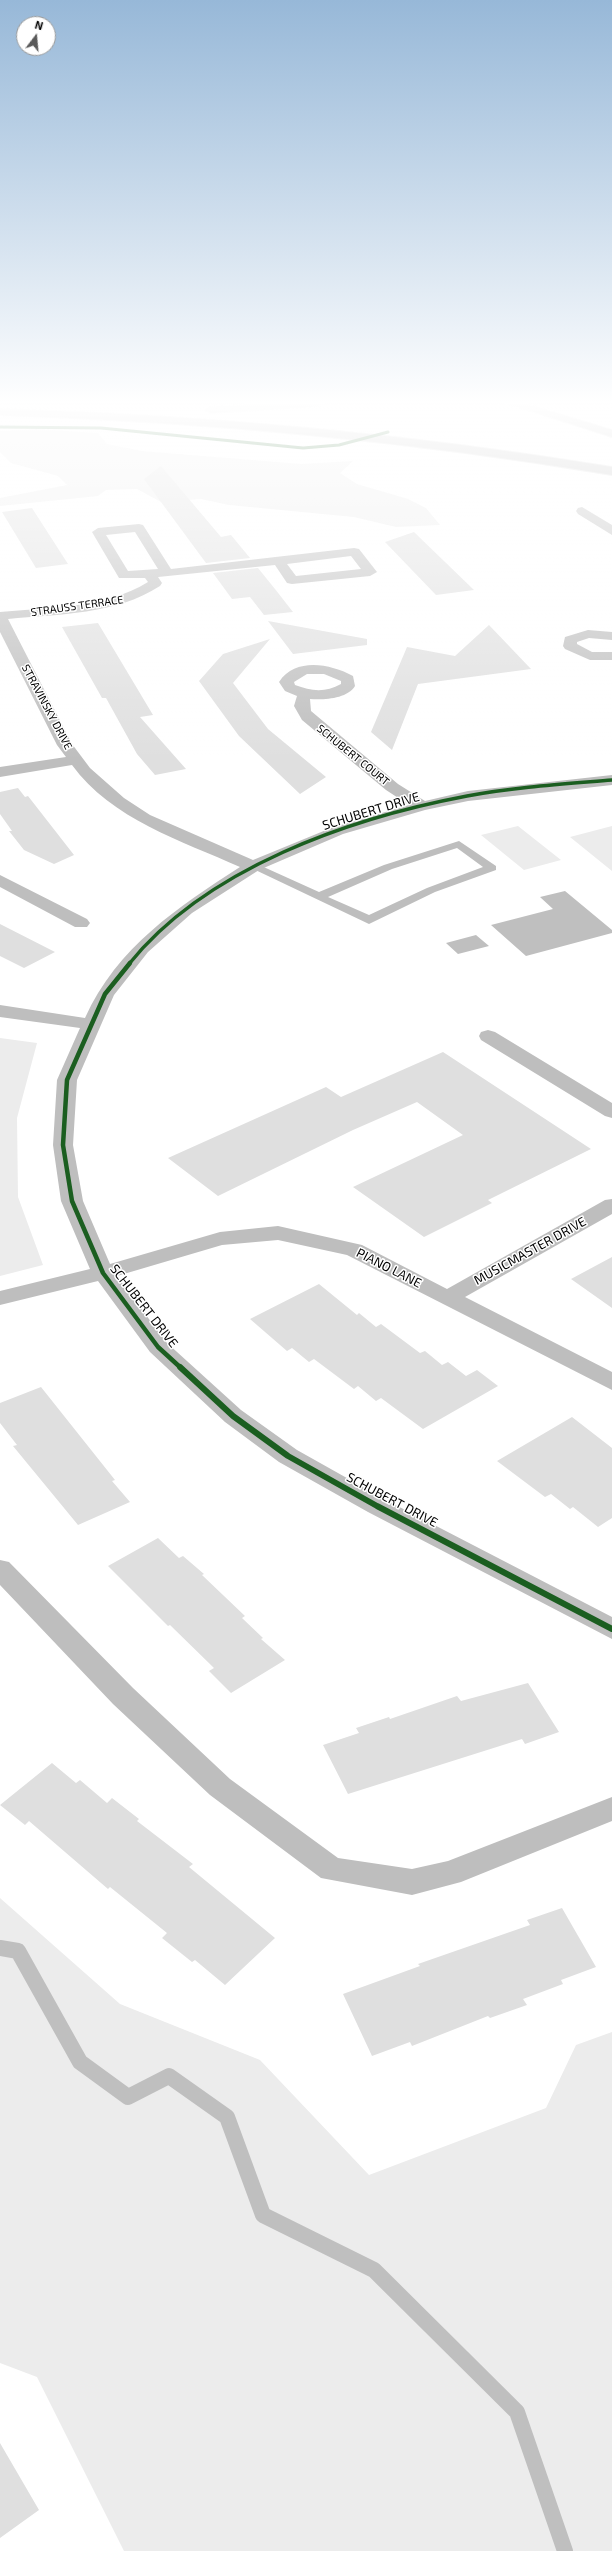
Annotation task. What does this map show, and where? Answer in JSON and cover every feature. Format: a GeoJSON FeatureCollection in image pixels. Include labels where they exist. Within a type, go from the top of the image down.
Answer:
{"type":"FeatureCollection","features":[{"type":"Feature","properties":{"kind":"main road"},"geometry":{"type":"LineString","coordinates":[[599,522],[612,531]]}},
{"type":"Feature","properties":{"kind":"main road"},"geometry":{"type":"LineString","coordinates":[[167,573],[139,528],[98,532],[124,575],[167,573],[278,560],[354,552],[370,572],[292,580],[278,560]]}},
{"type":"Feature","properties":{"kind":"main road","name":"STRAUSS TERRACE"},"geometry":{"type":"LineString","coordinates":[[0,617],[126,599],[146,590],[155,583],[149,574]]}},
{"type":"Feature","properties":{"kind":"main road","name":"STRAVINSKY DRIVE"},"geometry":{"type":"LineString","coordinates":[[0,617],[65,744],[84,771],[118,801],[144,818],[253,866]]}},
{"type":"Feature","properties":{"kind":"main road"},"geometry":{"type":"LineString","coordinates":[[612,636],[588,634],[570,640],[570,646],[578,653],[593,656],[612,656]]}},
{"type":"Feature","properties":{"kind":"main road","name":"SCHUBERT COURT"},"geometry":{"type":"LineString","coordinates":[[306,694],[301,700],[300,707],[307,717],[392,787],[422,806]]}},
{"type":"Feature","properties":{"kind":"main road"},"geometry":{"type":"LineString","coordinates":[[0,772],[77,760]]}},
{"type":"Feature","properties":{"kind":"main road","name":"SCHUBERT DRIVE"},"geometry":{"type":"LineString","coordinates":[[612,780],[545,786],[468,796],[422,806],[337,831],[253,866],[186,909],[142,948],[104,994],[67,1080],[63,1145],[72,1201],[103,1273],[158,1347],[233,1416],[288,1456],[377,1506],[612,1629]]}},
{"type":"Feature","properties":{"kind":"main road"},"geometry":{"type":"LineString","coordinates":[[0,880],[81,923]]}},
{"type":"Feature","properties":{"kind":"main road"},"geometry":{"type":"LineString","coordinates":[[0,1011],[90,1024]]}},
{"type":"Feature","properties":{"kind":"main road"},"geometry":{"type":"LineString","coordinates":[[488,1036],[612,1112]]}},
{"type":"Feature","properties":{"kind":"main road","name":"MUSICMASTER DRIVE"},"geometry":{"type":"LineString","coordinates":[[447,1298],[612,1205]]}},
{"type":"Feature","properties":{"kind":"main road","name":"PIANO LANE"},"geometry":{"type":"LineString","coordinates":[[0,1298],[103,1273],[220,1239],[278,1233],[354,1250],[612,1382]]}},
{"type":"Feature","properties":{"kind":"main road"},"geometry":{"type":"LineString","coordinates":[[0,1569],[122,1696],[220,1787],[331,1869],[412,1882],[452,1873],[612,1809]]}},
{"type":"Feature","properties":{"kind":"lane"},"geometry":{"type":"LineString","coordinates":[[253,866],[369,920],[432,890],[492,868],[459,844],[415,856],[368,873],[320,896]]}},
{"type":"Feature","properties":{"kind":"shaded area"},"geometry":{"type":"Polygon","coordinates":[[[375,522],[438,522],[440,525],[396,527],[375,522]]]}},
{"type":"Feature","properties":{"kind":"shaded area"},"geometry":{"type":"Polygon","coordinates":[[[518,826],[561,860],[524,870],[481,835],[518,826]]]}},
{"type":"Feature","properties":{"kind":"shaded area"},"geometry":{"type":"Polygon","coordinates":[[[612,826],[612,871],[570,837],[612,826]]]}},
{"type":"Feature","properties":{"kind":"shaded area"},"geometry":{"type":"Polygon","coordinates":[[[565,891],[612,930],[612,933],[526,956],[491,925],[553,909],[540,897],[565,891]]]}},
{"type":"Feature","properties":{"kind":"shaded area"},"geometry":{"type":"Polygon","coordinates":[[[476,935],[489,946],[458,954],[446,943],[476,935]]]}},
{"type":"Feature","properties":{"kind":"shaded area"},"geometry":{"type":"Polygon","coordinates":[[[0,1038],[37,1043],[17,1118],[18,1197],[43,1265],[0,1276],[0,1038]]]}},
{"type":"Feature","properties":{"kind":"shaded area"},"geometry":{"type":"Polygon","coordinates":[[[0,1898],[120,2004],[260,2060],[369,2175],[546,2108],[576,2045],[612,2032],[612,2551],[124,2551],[37,2377],[0,2363],[0,1898]]]}},
{"type":"Feature","properties":{"kind":"building"},"geometry":{"type":"Polygon","coordinates":[[[8,522],[41,522],[68,564],[36,568],[8,522]]]}},
{"type":"Feature","properties":{"kind":"building"},"geometry":{"type":"Polygon","coordinates":[[[176,522],[208,522],[221,537],[231,535],[250,558],[206,563],[176,522]]]}},
{"type":"Feature","properties":{"kind":"building"},"geometry":{"type":"Polygon","coordinates":[[[414,532],[474,590],[436,595],[385,542],[414,532]]]}},
{"type":"Feature","properties":{"kind":"building"},"geometry":{"type":"Polygon","coordinates":[[[258,568],[293,612],[264,615],[250,597],[232,599],[213,573],[258,568]]]}},
{"type":"Feature","properties":{"kind":"building"},"geometry":{"type":"Polygon","coordinates":[[[268,621],[367,639],[367,645],[293,654],[268,621]]]}},
{"type":"Feature","properties":{"kind":"building"},"geometry":{"type":"Polygon","coordinates":[[[98,623],[153,715],[140,717],[186,769],[155,775],[137,754],[106,698],[102,698],[62,627],[98,623]]]}},
{"type":"Feature","properties":{"kind":"building"},"geometry":{"type":"Polygon","coordinates":[[[489,625],[531,669],[418,684],[392,750],[371,732],[407,647],[455,656],[489,625]]]}},
{"type":"Feature","properties":{"kind":"building"},"geometry":{"type":"Polygon","coordinates":[[[270,639],[233,683],[268,729],[326,777],[300,794],[239,736],[199,681],[223,654],[270,639]]]}},
{"type":"Feature","properties":{"kind":"building"},"geometry":{"type":"Polygon","coordinates":[[[18,788],[25,797],[28,796],[74,855],[54,864],[24,850],[9,831],[12,831],[0,814],[0,792],[18,788]]]}},
{"type":"Feature","properties":{"kind":"building"},"geometry":{"type":"Polygon","coordinates":[[[0,924],[55,952],[24,968],[0,956],[0,924]]]}},
{"type":"Feature","properties":{"kind":"building"},"geometry":{"type":"Polygon","coordinates":[[[443,1052],[591,1149],[488,1200],[492,1203],[424,1237],[353,1187],[463,1135],[417,1102],[353,1130],[218,1196],[168,1158],[326,1087],[341,1097],[443,1052]]]}},
{"type":"Feature","properties":{"kind":"building"},"geometry":{"type":"Polygon","coordinates":[[[612,1257],[612,1308],[571,1279],[612,1257]]]}},
{"type":"Feature","properties":{"kind":"building"},"geometry":{"type":"Polygon","coordinates":[[[319,1284],[357,1315],[359,1313],[376,1327],[381,1324],[420,1353],[425,1351],[442,1365],[448,1362],[466,1376],[477,1370],[498,1386],[423,1429],[381,1398],[376,1401],[358,1386],[354,1389],[314,1359],[309,1362],[292,1348],[287,1351],[250,1319],[319,1284]]]}},
{"type":"Feature","properties":{"kind":"building"},"geometry":{"type":"Polygon","coordinates":[[[41,1387],[115,1480],[112,1481],[130,1502],[78,1525],[13,1446],[17,1445],[0,1423],[0,1403],[41,1387]]]}},
{"type":"Feature","properties":{"kind":"building"},"geometry":{"type":"Polygon","coordinates":[[[572,1417],[612,1448],[612,1518],[598,1527],[573,1507],[570,1509],[551,1494],[545,1497],[497,1461],[572,1417]]]}},
{"type":"Feature","properties":{"kind":"building"},"geometry":{"type":"Polygon","coordinates":[[[158,1538],[179,1558],[183,1556],[204,1574],[202,1575],[245,1616],[242,1618],[263,1638],[261,1639],[285,1660],[231,1693],[209,1671],[214,1668],[170,1625],[168,1626],[108,1566],[158,1538]]]}},
{"type":"Feature","properties":{"kind":"building"},"geometry":{"type":"Polygon","coordinates":[[[528,1683],[559,1732],[525,1744],[522,1739],[348,1794],[323,1745],[359,1733],[356,1728],[389,1717],[390,1719],[457,1696],[461,1701],[528,1683]]]}},
{"type":"Feature","properties":{"kind":"building"},"geometry":{"type":"Polygon","coordinates":[[[52,1763],[76,1783],[80,1780],[107,1803],[112,1798],[139,1819],[137,1821],[193,1864],[189,1867],[275,1938],[225,1985],[195,1960],[192,1962],[162,1938],[167,1933],[110,1887],[108,1889],[29,1821],[25,1825],[0,1805],[52,1763]]]}},
{"type":"Feature","properties":{"kind":"building"},"geometry":{"type":"Polygon","coordinates":[[[562,1908],[596,1967],[561,1980],[563,1984],[523,1999],[527,2005],[490,2018],[488,2016],[412,2046],[410,2042],[372,2056],[343,1994],[420,1966],[418,1964],[530,1925],[527,1920],[562,1908]]]}},
{"type":"Feature","properties":{"kind":"building"},"geometry":{"type":"Polygon","coordinates":[[[0,2443],[39,2510],[0,2538],[0,2443]]]}},
{"type":"Feature","properties":{"kind":"waterway"},"geometry":{"type":"LineString","coordinates":[[0,1948],[18,1951],[80,2062],[128,2097],[169,2076],[227,2117],[263,2215],[374,2270],[517,2412],[565,2551]]}},
{"type":"Feature","properties":{"kind":"cycle path"},"geometry":{"type":"LineString","coordinates":[[612,780],[560,784],[468,796],[422,806],[337,831],[253,866],[186,909],[142,948],[105,994],[67,1080],[63,1145],[72,1201],[103,1273],[158,1347],[233,1416],[288,1456],[377,1506],[612,1629]]}}]}
